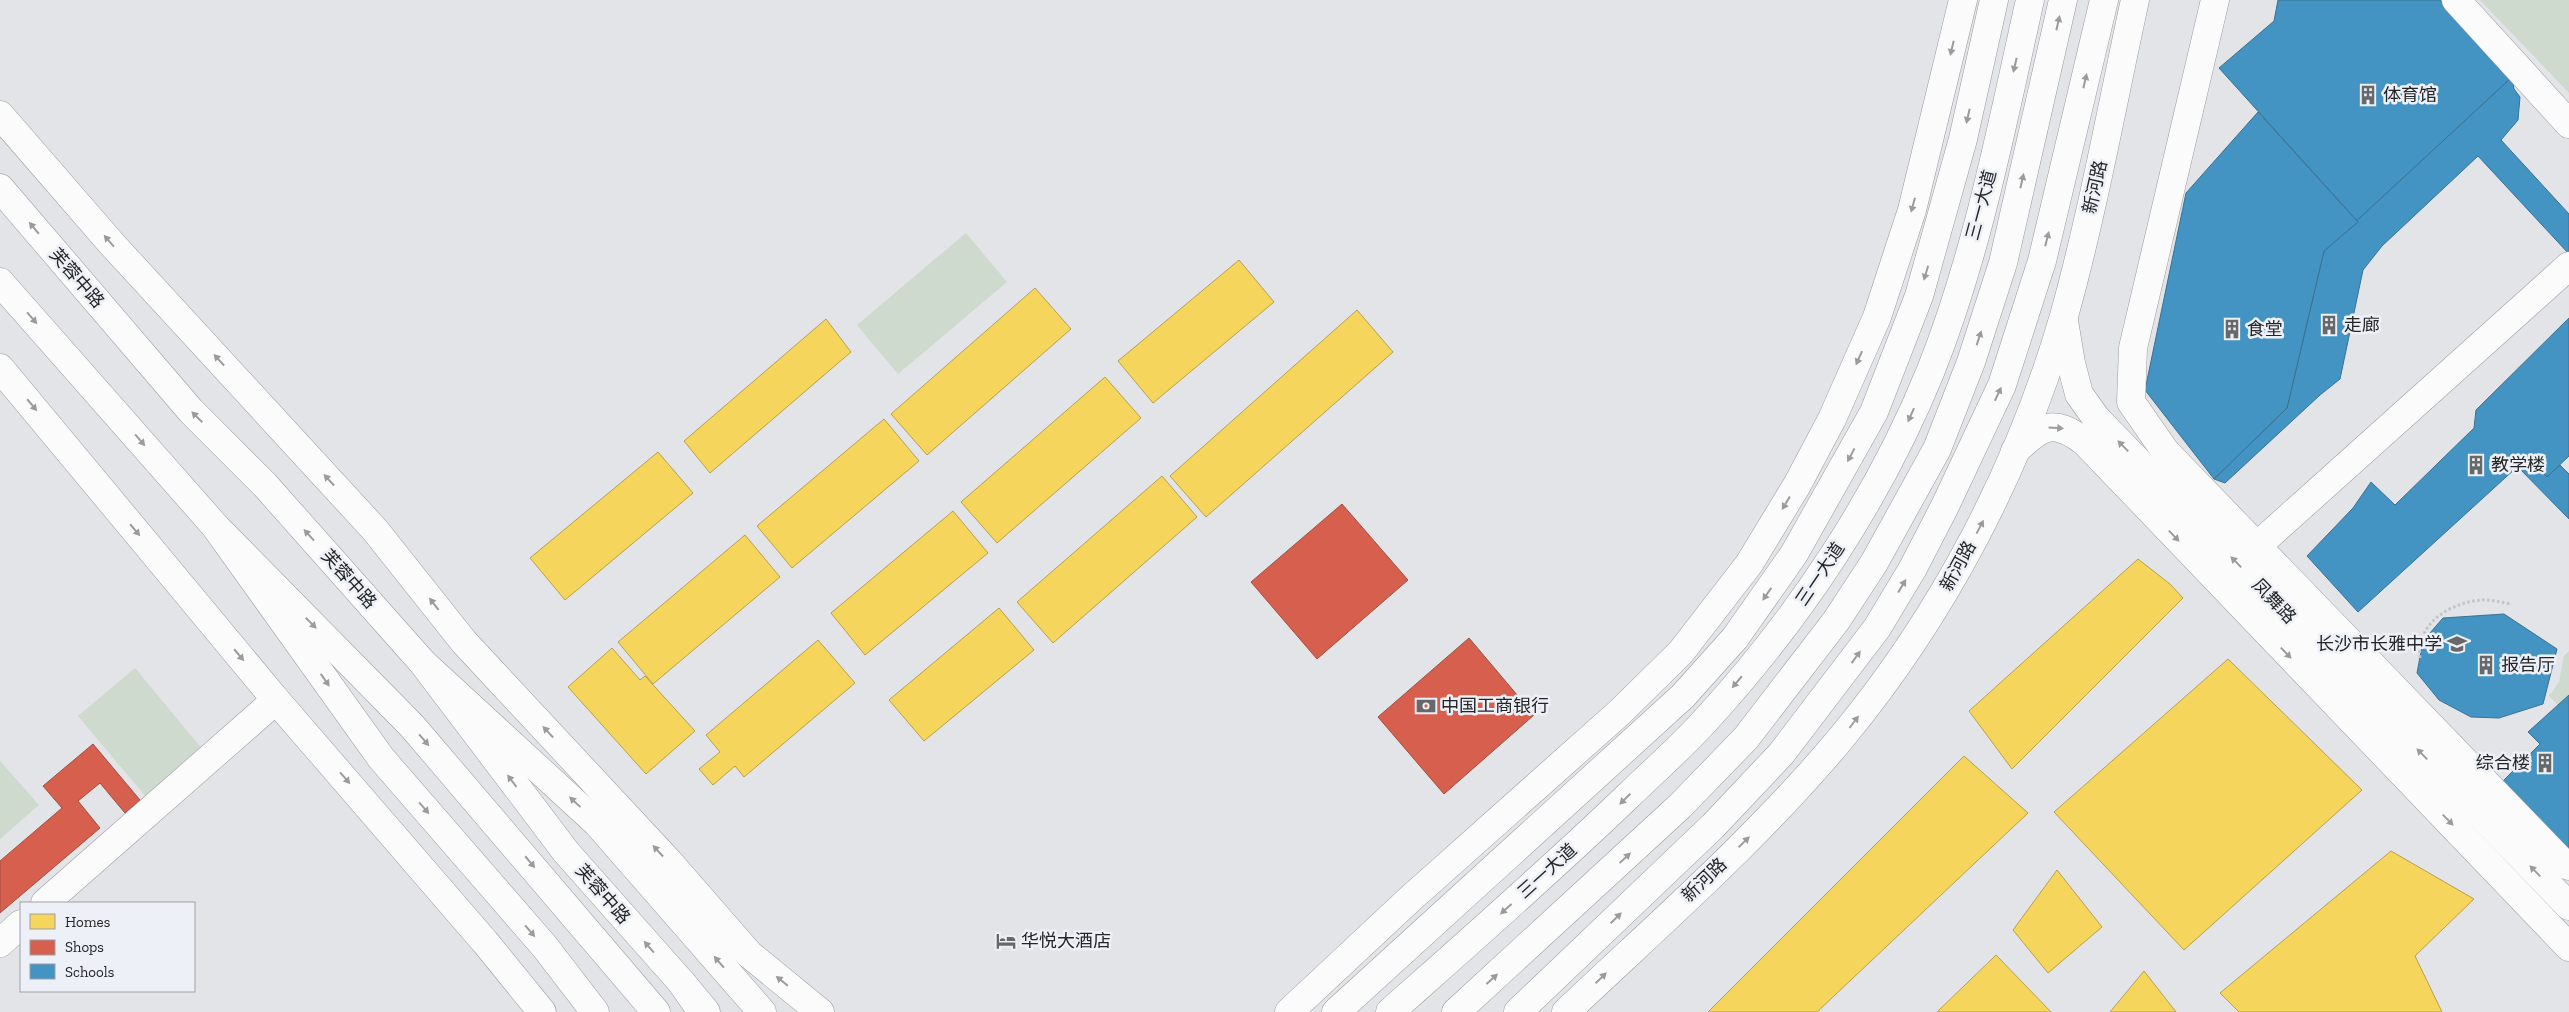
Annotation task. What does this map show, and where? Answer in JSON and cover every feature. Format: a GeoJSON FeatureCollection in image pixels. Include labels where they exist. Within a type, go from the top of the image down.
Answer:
{"type":"FeatureCollection","features":[{"type":"Feature","properties":{"kind":"main road"},"geometry":{"type":"LineString","coordinates":[[1289,1012],[1410,899],[1627,706],[1681,652],[1749,564],[1797,485],[1832,419],[1878,318],[1912,210],[1963,0]]}},
{"type":"Feature","properties":{"kind":"main road"},"geometry":{"type":"LineString","coordinates":[[1336,1012],[1683,696],[1735,638],[1794,554],[1874,412],[1919,296],[1940,227],[1963,139],[1994,0]]}},
{"type":"Feature","properties":{"kind":"main road","name":"三一大道"},"geometry":{"type":"LineString","coordinates":[[1390,1012],[1581,841],[1697,730],[1786,623],[1826,568],[1868,498],[1901,436],[1930,370],[1958,291],[1990,176],[2030,0]]}},
{"type":"Feature","properties":{"kind":"main road","name":"三一大道"},"geometry":{"type":"LineString","coordinates":[[1456,1012],[1680,806],[1746,738],[1820,642],[1874,563],[1937,449],[1971,362],[2000,272],[2063,0]]}},
{"type":"Feature","properties":{"kind":"main road"},"geometry":{"type":"LineString","coordinates":[[1518,1012],[1712,826],[1775,761],[1877,628],[1913,568],[1946,506],[2002,385],[2042,261],[2104,0]]}},
{"type":"Feature","properties":{"kind":"main road","name":"新河路"},"geometry":{"type":"LineString","coordinates":[[1566,1012],[1782,806],[1843,736],[1896,666],[1948,584],[1988,511],[2015,451],[2041,384],[2064,316],[2097,181],[2135,0]]}},
{"type":"Feature","properties":{"kind":"main road"},"geometry":{"type":"LineString","coordinates":[[2215,0],[2133,348],[2131,402],[2165,451],[2564,864],[2569,866]]}},
{"type":"Feature","properties":{"kind":"main road"},"geometry":{"type":"LineString","coordinates":[[2456,0],[2569,124]]}},
{"type":"Feature","properties":{"kind":"main road"},"geometry":{"type":"LineString","coordinates":[[0,115],[111,243],[376,530],[464,642],[662,855],[749,954]]}},
{"type":"Feature","properties":{"kind":"main road","name":"芙蓉中路"},"geometry":{"type":"LineString","coordinates":[[0,188],[191,410],[265,485],[423,663],[566,852],[682,983]]}},
{"type":"Feature","properties":{"kind":"main road"},"geometry":{"type":"LineString","coordinates":[[2257,546],[2569,266]]}},
{"type":"Feature","properties":{"kind":"main road","name":"芙蓉中路"},"geometry":{"type":"LineString","coordinates":[[0,282],[215,526],[412,726],[654,1009]]}},
{"type":"Feature","properties":{"kind":"main road","name":"凤舞路"},"geometry":{"type":"LineString","coordinates":[[2064,316],[2070,364],[2079,394],[2096,418],[2566,902]]}},
{"type":"Feature","properties":{"kind":"main road"},"geometry":{"type":"LineString","coordinates":[[0,368],[276,700],[486,942],[542,1012]]}},
{"type":"Feature","properties":{"kind":"main road"},"geometry":{"type":"LineString","coordinates":[[1868,498],[1886,380]]}},
{"type":"Feature","properties":{"kind":"main road","name":"凤舞路"},"geometry":{"type":"LineString","coordinates":[[2015,451],[2032,436],[2048,427],[2068,429],[2085,442],[2569,947]]}},
{"type":"Feature","properties":{"kind":"main road"},"geometry":{"type":"LineString","coordinates":[[1898,521],[1981,429]]}},
{"type":"Feature","properties":{"kind":"main road"},"geometry":{"type":"LineString","coordinates":[[215,526],[381,758],[544,947],[595,1012]]}},
{"type":"Feature","properties":{"kind":"main road"},"geometry":{"type":"LineString","coordinates":[[1683,696],[1786,623]]}},
{"type":"Feature","properties":{"kind":"main road"},"geometry":{"type":"LineString","coordinates":[[1775,761],[1820,642]]}},
{"type":"Feature","properties":{"kind":"main road"},"geometry":{"type":"LineString","coordinates":[[423,663],[597,823],[749,954],[820,1012]]}},
{"type":"Feature","properties":{"kind":"main road"},"geometry":{"type":"LineString","coordinates":[[46,902],[276,700]]}},
{"type":"Feature","properties":{"kind":"main road"},"geometry":{"type":"LineString","coordinates":[[597,823],[762,1012]]}},
{"type":"Feature","properties":{"kind":"main road"},"geometry":{"type":"LineString","coordinates":[[0,943],[20,925]]}},
{"type":"Feature","properties":{"kind":"main road"},"geometry":{"type":"LineString","coordinates":[[682,983],[701,1012]]}},
{"type":"Feature","properties":{"kind":"main road"},"geometry":{"type":"LineString","coordinates":[[682,983],[706,1012]]}},
{"type":"Feature","properties":{"kind":"path"},"geometry":{"type":"LineString","coordinates":[[2420,658],[2419,644],[2434,618],[2454,605],[2482,599],[2512,604]]}},
{"type":"Feature","properties":{"kind":"green space"},"geometry":{"type":"Polygon","coordinates":[[[2480,0],[2569,0],[2569,93],[2480,0]]]}},
{"type":"Feature","properties":{"kind":"green space"},"geometry":{"type":"Polygon","coordinates":[[[966,233],[1007,282],[898,374],[857,325],[966,233]]]}},
{"type":"Feature","properties":{"kind":"green space"},"geometry":{"type":"Polygon","coordinates":[[[2569,651],[2569,695],[2558,705],[2549,696],[2559,682],[2564,656],[2569,651]]]}},
{"type":"Feature","properties":{"kind":"green space"},"geometry":{"type":"Polygon","coordinates":[[[135,668],[203,750],[147,798],[78,716],[135,668]]]}},
{"type":"Feature","properties":{"kind":"green space"},"geometry":{"type":"Polygon","coordinates":[[[0,761],[39,805],[0,839],[0,761]]]}},
{"type":"Feature","properties":{"kind":"building: Homes"},"geometry":{"type":"Polygon","coordinates":[[[1239,260],[1274,302],[1153,403],[1118,361],[1239,260]]]}},
{"type":"Feature","properties":{"kind":"building: Homes"},"geometry":{"type":"Polygon","coordinates":[[[1035,288],[1071,329],[927,455],[891,414],[1035,288]]]}},
{"type":"Feature","properties":{"kind":"building: Homes"},"geometry":{"type":"Polygon","coordinates":[[[1357,310],[1393,352],[1206,517],[1170,476],[1357,310]]]}},
{"type":"Feature","properties":{"kind":"building: Homes"},"geometry":{"type":"Polygon","coordinates":[[[826,319],[851,352],[710,473],[684,441],[826,319]]]}},
{"type":"Feature","properties":{"kind":"building: Homes"},"geometry":{"type":"Polygon","coordinates":[[[1105,377],[1141,418],[997,543],[961,502],[1105,377]]]}},
{"type":"Feature","properties":{"kind":"building: Homes"},"geometry":{"type":"Polygon","coordinates":[[[884,419],[919,461],[792,568],[757,526],[884,419]]]}},
{"type":"Feature","properties":{"kind":"building: Homes"},"geometry":{"type":"Polygon","coordinates":[[[658,452],[693,493],[565,600],[530,558],[658,452]]]}},
{"type":"Feature","properties":{"kind":"building: Homes"},"geometry":{"type":"Polygon","coordinates":[[[1162,476],[1197,517],[1053,643],[1017,602],[1162,476]]]}},
{"type":"Feature","properties":{"kind":"building: Homes"},"geometry":{"type":"Polygon","coordinates":[[[953,511],[988,553],[865,655],[831,613],[953,511]]]}},
{"type":"Feature","properties":{"kind":"building: Homes"},"geometry":{"type":"Polygon","coordinates":[[[745,535],[780,577],[653,684],[618,642],[745,535]]]}},
{"type":"Feature","properties":{"kind":"building: Homes"},"geometry":{"type":"Polygon","coordinates":[[[2138,559],[2170,584],[2183,598],[2012,769],[1969,711],[2138,559]]]}},
{"type":"Feature","properties":{"kind":"building: Homes"},"geometry":{"type":"Polygon","coordinates":[[[999,608],[1034,650],[924,741],[889,700],[999,608]]]}},
{"type":"Feature","properties":{"kind":"building: Homes"},"geometry":{"type":"Polygon","coordinates":[[[818,640],[855,683],[744,777],[735,766],[713,785],[699,769],[720,752],[706,735],[818,640]]]}},
{"type":"Feature","properties":{"kind":"building: Homes"},"geometry":{"type":"Polygon","coordinates":[[[612,648],[640,680],[645,676],[695,731],[646,774],[568,687],[612,648]]]}},
{"type":"Feature","properties":{"kind":"building: Homes"},"geometry":{"type":"Polygon","coordinates":[[[2228,659],[2362,790],[2184,950],[2054,812],[2228,659]]]}},
{"type":"Feature","properties":{"kind":"building: Homes"},"geometry":{"type":"Polygon","coordinates":[[[1964,756],[2028,813],[1817,1012],[1708,1012],[1964,756]]]}},
{"type":"Feature","properties":{"kind":"building: Homes"},"geometry":{"type":"Polygon","coordinates":[[[2391,851],[2474,899],[2415,956],[2442,1012],[2239,1012],[2220,993],[2391,851]]]}},
{"type":"Feature","properties":{"kind":"building: Homes"},"geometry":{"type":"Polygon","coordinates":[[[2057,870],[2102,927],[2048,973],[2013,930],[2057,870]]]}},
{"type":"Feature","properties":{"kind":"building: Homes"},"geometry":{"type":"Polygon","coordinates":[[[1996,955],[2051,1012],[1937,1012],[1996,955]]]}},
{"type":"Feature","properties":{"kind":"building: Homes"},"geometry":{"type":"Polygon","coordinates":[[[2144,971],[2176,1012],[2110,1012],[2144,971]]]}},
{"type":"Feature","properties":{"kind":"building: Shops"},"geometry":{"type":"Polygon","coordinates":[[[1342,504],[1408,580],[1317,659],[1251,582],[1342,504]]]}},
{"type":"Feature","properties":{"kind":"building: Shops"},"geometry":{"type":"Polygon","coordinates":[[[1469,638],[1534,715],[1444,794],[1378,717],[1469,638]]]}},
{"type":"Feature","properties":{"kind":"building: Shops"},"geometry":{"type":"Polygon","coordinates":[[[93,744],[140,800],[125,813],[100,783],[78,801],[100,828],[0,913],[0,861],[62,808],[43,786],[93,744]]]}},
{"type":"Feature","properties":{"kind":"building: Schools","name":"体育馆"},"geometry":{"type":"Polygon","coordinates":[[[2278,0],[2440,0],[2512,77],[2358,222],[2219,68],[2274,21],[2278,0]]]}},
{"type":"Feature","properties":{"kind":"building: Schools","name":"走廊"},"geometry":{"type":"Polygon","coordinates":[[[2512,77],[2514,89],[2520,97],[2518,120],[2501,140],[2569,214],[2569,254],[2478,156],[2382,246],[2363,270],[2340,379],[2320,395],[2225,483],[2214,479],[2287,408],[2324,251],[2512,77]]]}},
{"type":"Feature","properties":{"kind":"building: Schools","name":"食堂"},"geometry":{"type":"Polygon","coordinates":[[[2258,112],[2358,222],[2324,251],[2287,408],[2214,479],[2145,390],[2186,193],[2258,112]]]}},
{"type":"Feature","properties":{"kind":"building: Schools","name":"教学楼"},"geometry":{"type":"Polygon","coordinates":[[[2569,318],[2569,456],[2547,477],[2528,457],[2358,612],[2307,556],[2353,508],[2371,482],[2395,505],[2474,428],[2476,410],[2569,318]]]}},
{"type":"Feature","properties":{"kind":"building: Schools"},"geometry":{"type":"Polygon","coordinates":[[[2528,457],[2547,477],[2560,465],[2569,474],[2569,519],[2517,466],[2528,457]]]}},
{"type":"Feature","properties":{"kind":"building: Schools","name":"报告厅"},"geometry":{"type":"Polygon","coordinates":[[[2504,614],[2557,649],[2543,704],[2499,718],[2471,717],[2439,700],[2417,673],[2423,641],[2443,618],[2504,614]]]}},
{"type":"Feature","properties":{"kind":"building: Schools","name":"综合楼"},"geometry":{"type":"Polygon","coordinates":[[[2569,695],[2569,854],[2503,781],[2540,744],[2528,732],[2569,695]]]}},
{"type":"Feature","properties":{"kind":"place","name":"体育馆"},"geometry":{"type":"Point","coordinates":[2368,95]}},
{"type":"Feature","properties":{"kind":"place","name":"走廊"},"geometry":{"type":"Point","coordinates":[2329,325]}},
{"type":"Feature","properties":{"kind":"place","name":"食堂"},"geometry":{"type":"Point","coordinates":[2232,329]}},
{"type":"Feature","properties":{"kind":"place","name":"教学楼"},"geometry":{"type":"Point","coordinates":[2476,465]}},
{"type":"Feature","properties":{"kind":"place","name":"长沙市长雅中学"},"geometry":{"type":"Point","coordinates":[2457,644]}},
{"type":"Feature","properties":{"kind":"place","name":"报告厅"},"geometry":{"type":"Point","coordinates":[2486,665]}},
{"type":"Feature","properties":{"kind":"place","name":"中国工商银行"},"geometry":{"type":"Point","coordinates":[1426,706]}},
{"type":"Feature","properties":{"kind":"place","name":"综合楼"},"geometry":{"type":"Point","coordinates":[2545,763]}},
{"type":"Feature","properties":{"kind":"place","name":"华悦大酒店"},"geometry":{"type":"Point","coordinates":[1006,941]}}]}
